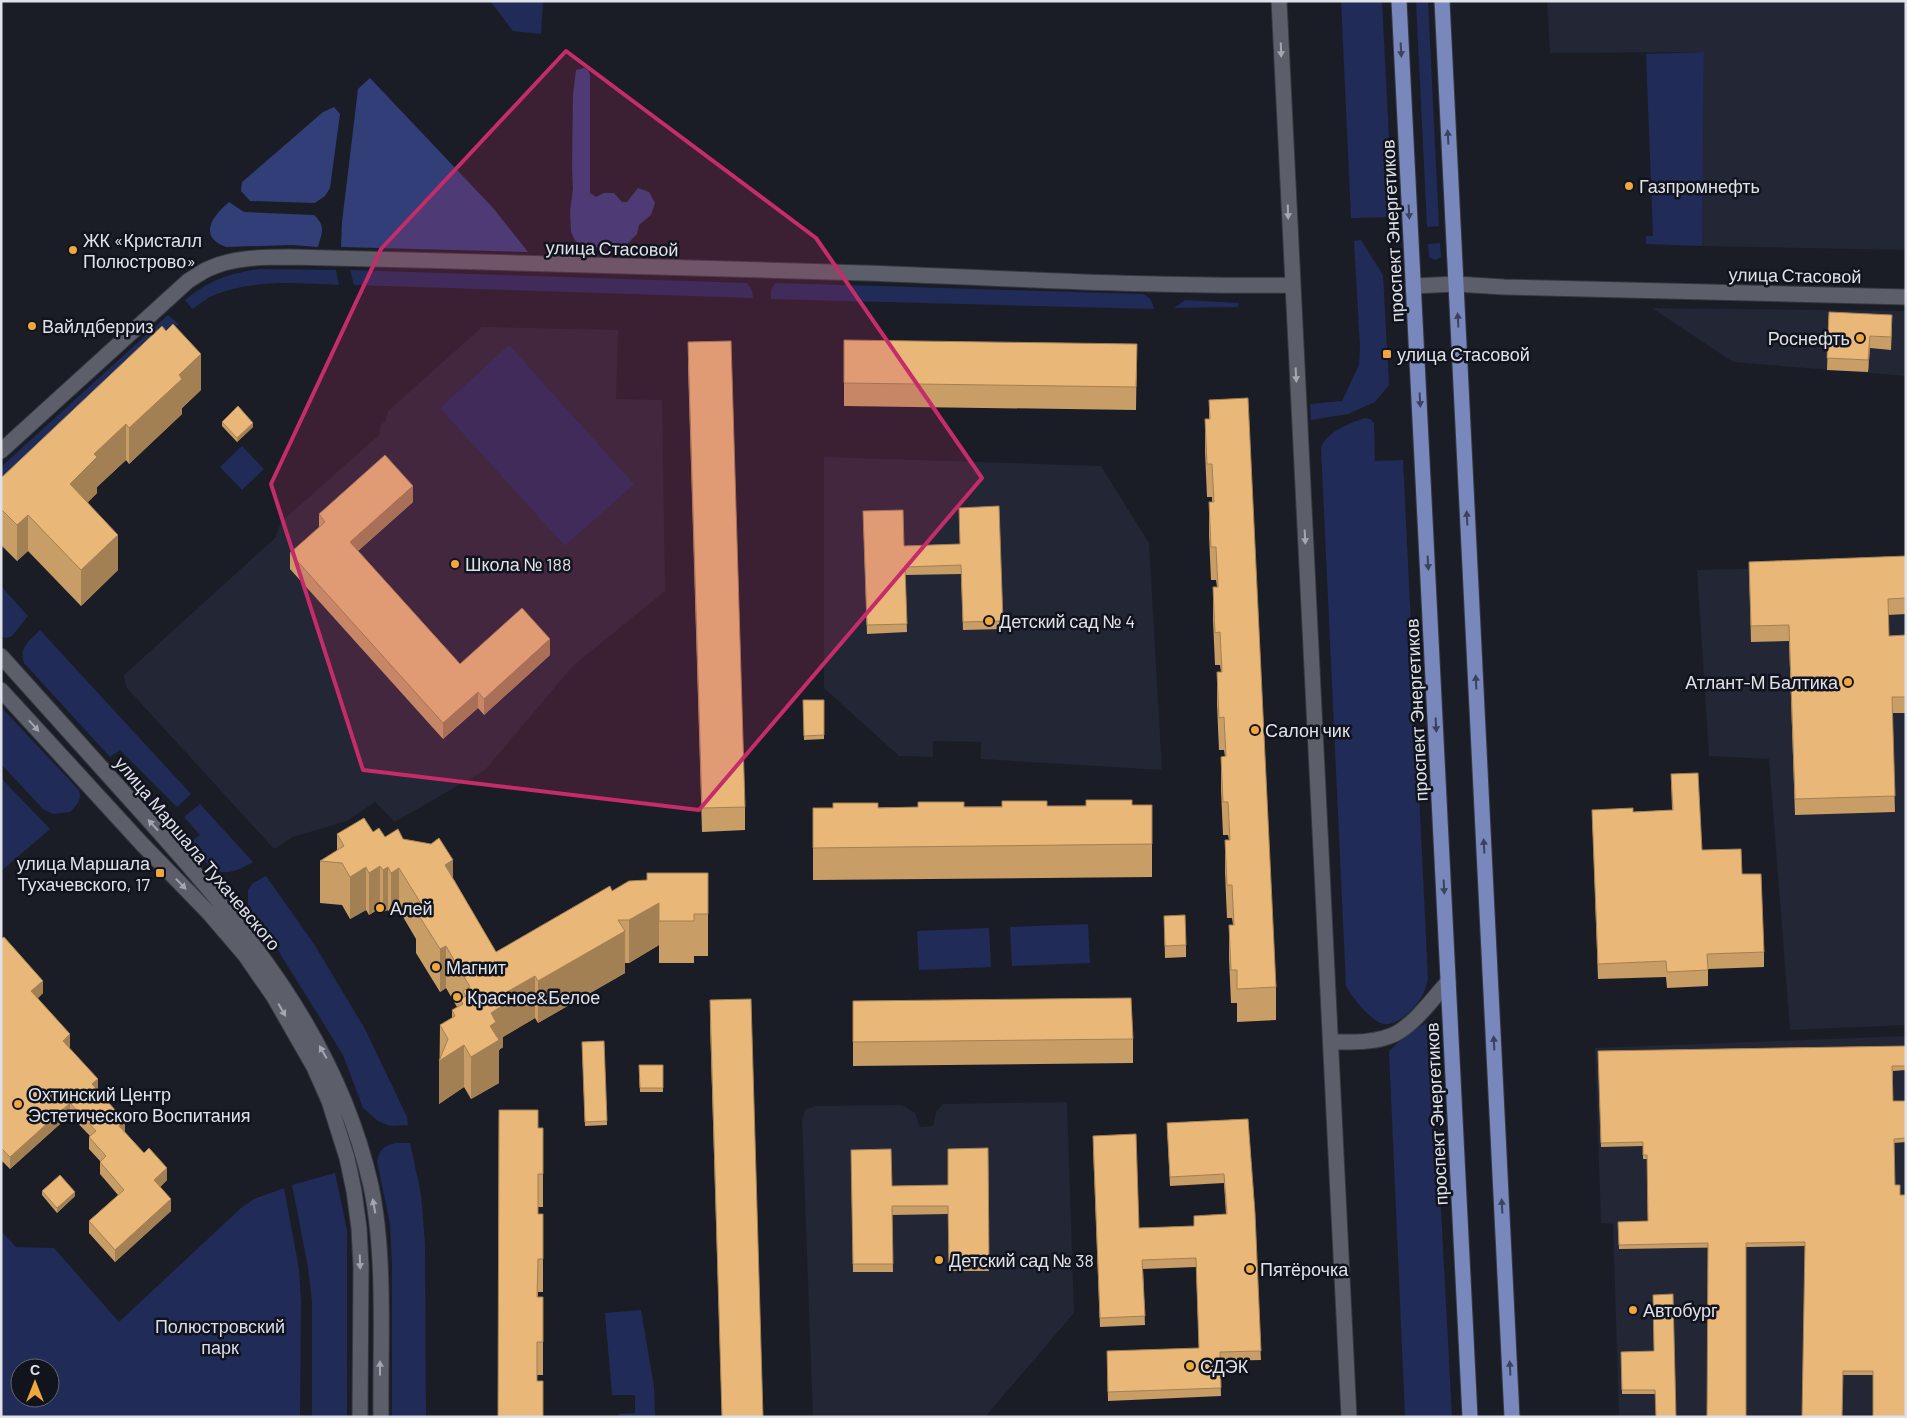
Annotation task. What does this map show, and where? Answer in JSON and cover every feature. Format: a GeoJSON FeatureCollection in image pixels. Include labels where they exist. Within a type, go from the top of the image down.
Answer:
{"type":"FeatureCollection","features":[{"type":"Feature","properties":{"kind":"main road","name":"проспект Энергетиков"},"geometry":{"type":"LineString","coordinates":[[1399,1],[1470,1417]]}},
{"type":"Feature","properties":{"kind":"main road"},"geometry":{"type":"LineString","coordinates":[[1442,1],[1512,1417]]}},
{"type":"Feature","properties":{"kind":"street"},"geometry":{"type":"LineString","coordinates":[[1279,1],[1291,285],[1333,1042],[1349,1417]]}},
{"type":"Feature","properties":{"kind":"street","name":"улица Стасовой"},"geometry":{"type":"LineString","coordinates":[[1,451],[188,282],[210,268],[258,257],[766,270],[1170,284],[1291,285]]}},
{"type":"Feature","properties":{"kind":"street","name":"улица Стасовой"},"geometry":{"type":"LineString","coordinates":[[1413,286],[1456,284],[1504,287],[1906,297]]}},
{"type":"Feature","properties":{"kind":"street","name":"улица Маршала Тухачевского"},"geometry":{"type":"LineString","coordinates":[[1,656],[221,902],[286,989],[328,1061],[360,1142],[371,1187],[377,1225],[380,1266],[380,1417]]}},
{"type":"Feature","properties":{"kind":"street","name":"улица Маршала Тухачевского"},"geometry":{"type":"LineString","coordinates":[[1,690],[142,844],[209,913],[245,955],[274,996],[314,1067],[329,1101],[347,1158],[359,1228],[360,1417]]}},
{"type":"Feature","properties":{"kind":"street"},"geometry":{"type":"LineString","coordinates":[[1333,1042],[1362,1041],[1394,1034],[1408,1025],[1448,982]]}},
{"type":"Feature","properties":{"kind":"highlighted area"},"geometry":{"type":"Polygon","coordinates":[[[566,51],[816,238],[982,478],[699,810],[363,770],[271,484],[381,249],[566,51]]]}},
{"type":"Feature","properties":{"kind":"shaded area"},"geometry":{"type":"Polygon","coordinates":[[[1547,1],[1906,1],[1906,250],[1702,246],[1704,52],[1550,53],[1547,1]]]}},
{"type":"Feature","properties":{"kind":"shaded area"},"geometry":{"type":"Polygon","coordinates":[[[584,68],[588,70],[590,75],[590,193],[596,197],[604,193],[614,193],[622,202],[627,202],[638,188],[649,192],[655,203],[651,215],[639,225],[637,234],[626,245],[588,248],[576,242],[571,232],[573,94],[576,70],[584,68]]]}},
{"type":"Feature","properties":{"kind":"shaded area"},"geometry":{"type":"Polygon","coordinates":[[[370,78],[494,209],[528,252],[341,247],[342,222],[358,89],[370,78]]]}},
{"type":"Feature","properties":{"kind":"shaded area"},"geometry":{"type":"Polygon","coordinates":[[[334,107],[340,114],[330,188],[325,196],[315,203],[250,201],[241,191],[242,182],[323,112],[334,107]]]}},
{"type":"Feature","properties":{"kind":"shaded area"},"geometry":{"type":"Polygon","coordinates":[[[229,202],[244,212],[314,215],[322,226],[318,247],[292,245],[226,247],[217,242],[210,232],[213,219],[229,202]]]}},
{"type":"Feature","properties":{"kind":"shaded area"},"geometry":{"type":"Polygon","coordinates":[[[1652,308],[1906,311],[1906,376],[1733,362],[1652,308]]]}},
{"type":"Feature","properties":{"kind":"shaded area","name":"Школа № 188"},"geometry":{"type":"Polygon","coordinates":[[[482,327],[618,330],[616,399],[662,400],[665,591],[573,666],[485,770],[395,822],[375,802],[347,821],[293,837],[274,849],[126,687],[124,675],[275,538],[281,522],[379,435],[381,424],[385,422],[388,411],[482,327]]]}},
{"type":"Feature","properties":{"kind":"shaded area","name":"Детский сад № 4"},"geometry":{"type":"Polygon","coordinates":[[[824,457],[1101,466],[1149,543],[1162,770],[981,759],[981,742],[933,741],[933,757],[899,756],[824,688],[824,457]]]}},
{"type":"Feature","properties":{"kind":"shaded area"},"geometry":{"type":"Polygon","coordinates":[[[1906,565],[1906,1025],[1790,1030],[1769,759],[1709,756],[1697,570],[1906,565]]]}},
{"type":"Feature","properties":{"kind":"shaded area"},"geometry":{"type":"Polygon","coordinates":[[[1906,1036],[1906,1417],[1619,1417],[1613,1224],[1601,1223],[1595,1048],[1906,1036]]]}},
{"type":"Feature","properties":{"kind":"shaded area","name":"Детский сад № 38"},"geometry":{"type":"Polygon","coordinates":[[[1067,1102],[1074,1313],[985,1417],[813,1417],[802,1120],[805,1110],[815,1106],[902,1105],[915,1113],[920,1127],[933,1126],[936,1112],[943,1104],[1067,1102]]]}},
{"type":"Feature","properties":{"kind":"green space"},"geometry":{"type":"Polygon","coordinates":[[[490,1],[543,1],[541,34],[513,31],[490,1]]]}},
{"type":"Feature","properties":{"kind":"green space"},"geometry":{"type":"Polygon","coordinates":[[[1341,1],[1382,1],[1393,217],[1351,218],[1341,1]]]}},
{"type":"Feature","properties":{"kind":"green space"},"geometry":{"type":"Polygon","coordinates":[[[1416,1],[1428,1],[1439,226],[1427,227],[1416,1]]]}},
{"type":"Feature","properties":{"kind":"green space"},"geometry":{"type":"Polygon","coordinates":[[[1704,52],[1702,246],[1646,244],[1646,236],[1653,236],[1646,54],[1704,52]]]}},
{"type":"Feature","properties":{"kind":"green space"},"geometry":{"type":"Polygon","coordinates":[[[1361,240],[1383,275],[1389,385],[1375,402],[1348,414],[1311,420],[1310,404],[1342,401],[1359,365],[1360,347],[1354,241],[1361,240]]]}},
{"type":"Feature","properties":{"kind":"green space"},"geometry":{"type":"Polygon","coordinates":[[[1440,243],[1441,257],[1435,260],[1429,257],[1428,244],[1440,243]]]}},
{"type":"Feature","properties":{"kind":"green space"},"geometry":{"type":"Polygon","coordinates":[[[259,269],[336,270],[339,285],[274,283],[243,287],[212,296],[192,309],[185,300],[203,287],[219,279],[259,269]]]}},
{"type":"Feature","properties":{"kind":"green space"},"geometry":{"type":"Polygon","coordinates":[[[350,270],[747,283],[752,290],[753,298],[354,285],[350,270]]]}},
{"type":"Feature","properties":{"kind":"green space"},"geometry":{"type":"Polygon","coordinates":[[[775,283],[1143,294],[1151,300],[1154,309],[771,299],[771,290],[775,283]]]}},
{"type":"Feature","properties":{"kind":"green space"},"geometry":{"type":"Polygon","coordinates":[[[1185,300],[1239,303],[1238,307],[1174,308],[1185,300]]]}},
{"type":"Feature","properties":{"kind":"green space"},"geometry":{"type":"Polygon","coordinates":[[[168,315],[179,324],[1,486],[1,467],[168,315]]]}},
{"type":"Feature","properties":{"kind":"green space"},"geometry":{"type":"Polygon","coordinates":[[[509,345],[634,484],[565,546],[440,408],[509,345]]]}},
{"type":"Feature","properties":{"kind":"green space"},"geometry":{"type":"Polygon","coordinates":[[[1365,418],[1370,419],[1374,423],[1375,461],[1403,460],[1428,979],[1422,996],[1414,1007],[1398,1021],[1386,1024],[1380,1023],[1371,1017],[1356,1001],[1346,986],[1321,448],[1333,433],[1346,425],[1365,418]]]}},
{"type":"Feature","properties":{"kind":"green space"},"geometry":{"type":"Polygon","coordinates":[[[242,446],[264,469],[242,490],[220,467],[242,446]]]}},
{"type":"Feature","properties":{"kind":"green space"},"geometry":{"type":"Polygon","coordinates":[[[1,586],[28,616],[12,636],[6,638],[1,636],[1,586]]]}},
{"type":"Feature","properties":{"kind":"green space"},"geometry":{"type":"Polygon","coordinates":[[[40,630],[191,794],[177,807],[120,750],[110,757],[24,663],[24,649],[40,630]]]}},
{"type":"Feature","properties":{"kind":"green space"},"geometry":{"type":"Polygon","coordinates":[[[1,707],[79,790],[80,797],[78,802],[70,812],[53,814],[43,809],[1,764],[1,707]]]}},
{"type":"Feature","properties":{"kind":"green space"},"geometry":{"type":"Polygon","coordinates":[[[1,778],[50,829],[1,871],[1,778]]]}},
{"type":"Feature","properties":{"kind":"green space"},"geometry":{"type":"Polygon","coordinates":[[[200,804],[253,862],[231,872],[223,872],[210,866],[204,860],[189,843],[200,835],[184,817],[200,804]]]}},
{"type":"Feature","properties":{"kind":"green space"},"geometry":{"type":"Polygon","coordinates":[[[266,876],[314,944],[365,1029],[407,1117],[408,1125],[390,1126],[378,1121],[363,1108],[343,1055],[271,939],[248,908],[248,890],[253,883],[266,876]]]}},
{"type":"Feature","properties":{"kind":"green space"},"geometry":{"type":"Polygon","coordinates":[[[1088,924],[1090,963],[1012,966],[1010,927],[1088,924]]]}},
{"type":"Feature","properties":{"kind":"green space"},"geometry":{"type":"Polygon","coordinates":[[[989,928],[991,967],[919,970],[917,931],[989,928]]]}},
{"type":"Feature","properties":{"kind":"green space"},"geometry":{"type":"Polygon","coordinates":[[[1431,1021],[1452,1417],[1405,1417],[1389,1051],[1409,1034],[1431,1021]]]}},
{"type":"Feature","properties":{"kind":"green space"},"geometry":{"type":"Polygon","coordinates":[[[395,1143],[410,1143],[421,1194],[425,1244],[426,1417],[392,1417],[392,1265],[390,1224],[377,1161],[383,1149],[395,1143]]]}},
{"type":"Feature","properties":{"kind":"green space"},"geometry":{"type":"Polygon","coordinates":[[[335,1173],[347,1230],[347,1417],[312,1417],[312,1301],[308,1267],[292,1185],[335,1173]]]}},
{"type":"Feature","properties":{"kind":"green space","name":"Полюстровский парк"},"geometry":{"type":"Polygon","coordinates":[[[284,1188],[299,1269],[301,1302],[300,1417],[1,1417],[1,1231],[16,1247],[54,1248],[119,1322],[241,1208],[254,1199],[284,1188]]]}},
{"type":"Feature","properties":{"kind":"green space"},"geometry":{"type":"Polygon","coordinates":[[[641,1310],[654,1387],[655,1417],[620,1417],[619,1414],[635,1413],[635,1395],[612,1395],[605,1313],[641,1310]]]}},
{"type":"Feature","properties":{"kind":"building","name":"Роснефть"},"geometry":{"type":"Polygon","coordinates":[[[1829,312],[1892,315],[1891,337],[1870,336],[1868,360],[1827,358],[1829,312]]]}},
{"type":"Feature","properties":{"kind":"building"},"geometry":{"type":"Polygon","coordinates":[[[173,324],[201,354],[179,375],[182,379],[129,428],[126,424],[94,454],[97,457],[70,484],[118,535],[81,570],[28,515],[17,525],[1,509],[1,478],[162,326],[166,331],[173,324]]]}},
{"type":"Feature","properties":{"kind":"building"},"geometry":{"type":"Polygon","coordinates":[[[844,340],[1137,344],[1136,387],[844,383],[844,340]]]}},
{"type":"Feature","properties":{"kind":"building"},"geometry":{"type":"Polygon","coordinates":[[[731,341],[745,807],[702,808],[688,342],[731,341]]]}},
{"type":"Feature","properties":{"kind":"building"},"geometry":{"type":"Polygon","coordinates":[[[1248,398],[1276,987],[1237,989],[1237,970],[1231,970],[1229,925],[1234,925],[1232,885],[1227,885],[1225,840],[1230,840],[1228,802],[1223,802],[1221,757],[1226,756],[1224,717],[1219,718],[1217,672],[1222,672],[1220,632],[1215,633],[1213,587],[1218,587],[1216,547],[1211,547],[1209,502],[1214,502],[1212,464],[1207,464],[1205,419],[1210,419],[1209,400],[1248,398]]]}},
{"type":"Feature","properties":{"kind":"building"},"geometry":{"type":"Polygon","coordinates":[[[238,406],[253,423],[237,438],[222,422],[238,406]]]}},
{"type":"Feature","properties":{"kind":"building"},"geometry":{"type":"Polygon","coordinates":[[[385,455],[413,486],[350,542],[460,664],[522,608],[550,639],[484,699],[478,692],[443,723],[290,553],[325,522],[319,514],[385,455]]]}},
{"type":"Feature","properties":{"kind":"building"},"geometry":{"type":"Polygon","coordinates":[[[999,506],[1003,621],[963,622],[961,565],[905,567],[907,624],[867,625],[863,511],[903,510],[904,546],[960,544],[959,508],[999,506]]]}},
{"type":"Feature","properties":{"kind":"building","name":"Атлант-М Балтика"},"geometry":{"type":"Polygon","coordinates":[[[1906,556],[1906,598],[1888,599],[1889,636],[1906,635],[1906,697],[1892,697],[1895,796],[1795,799],[1789,625],[1751,626],[1749,562],[1906,556]]]}},
{"type":"Feature","properties":{"kind":"building"},"geometry":{"type":"Polygon","coordinates":[[[803,700],[824,700],[824,735],[804,736],[803,700]]]}},
{"type":"Feature","properties":{"kind":"building"},"geometry":{"type":"Polygon","coordinates":[[[1698,773],[1702,850],[1741,849],[1742,874],[1761,874],[1764,952],[1707,954],[1708,970],[1667,972],[1666,961],[1598,964],[1592,810],[1633,808],[1633,812],[1673,810],[1671,774],[1698,773]]]}},
{"type":"Feature","properties":{"kind":"building"},"geometry":{"type":"Polygon","coordinates":[[[1086,800],[1132,800],[1132,805],[1152,805],[1152,844],[813,848],[813,808],[833,808],[833,803],[878,803],[878,808],[918,807],[918,802],[964,802],[964,807],[1002,807],[1002,801],[1047,801],[1047,806],[1086,806],[1086,800]]]}},
{"type":"Feature","properties":{"kind":"building"},"geometry":{"type":"Polygon","coordinates":[[[364,818],[373,832],[379,828],[385,837],[398,829],[403,839],[431,844],[439,838],[453,860],[445,865],[496,952],[610,886],[612,891],[629,881],[647,880],[647,873],[708,873],[708,914],[694,914],[694,921],[659,921],[659,903],[629,920],[618,920],[625,931],[538,981],[535,976],[498,997],[503,1005],[491,1013],[496,1022],[490,1026],[499,1040],[471,1057],[464,1045],[439,1061],[448,1039],[440,1025],[455,1016],[452,1010],[463,1004],[460,999],[466,996],[463,991],[470,987],[446,946],[440,949],[416,911],[423,907],[399,868],[391,873],[388,867],[383,870],[380,866],[369,873],[366,867],[350,877],[342,863],[320,861],[344,846],[337,834],[364,818]]]}},
{"type":"Feature","properties":{"kind":"building"},"geometry":{"type":"Polygon","coordinates":[[[1185,915],[1186,945],[1165,946],[1164,916],[1185,915]]]}},
{"type":"Feature","properties":{"kind":"building","name":"Охтинский Центр Эстетического Воспитания"},"geometry":{"type":"Polygon","coordinates":[[[4,937],[43,981],[31,991],[70,1034],[63,1041],[98,1079],[92,1084],[125,1121],[119,1126],[144,1153],[149,1148],[167,1168],[154,1180],[171,1199],[115,1250],[89,1221],[124,1190],[100,1162],[106,1156],[89,1137],[96,1131],[70,1103],[10,1157],[1,1149],[1,939],[4,937]]]}},
{"type":"Feature","properties":{"kind":"building"},"geometry":{"type":"Polygon","coordinates":[[[1131,998],[1133,1039],[853,1042],[853,1001],[1131,998]]]}},
{"type":"Feature","properties":{"kind":"building"},"geometry":{"type":"Polygon","coordinates":[[[751,999],[763,1417],[722,1417],[710,1000],[751,999]]]}},
{"type":"Feature","properties":{"kind":"building"},"geometry":{"type":"Polygon","coordinates":[[[604,1041],[607,1121],[585,1122],[582,1042],[604,1041]]]}},
{"type":"Feature","properties":{"kind":"building"},"geometry":{"type":"Polygon","coordinates":[[[1906,1046],[1906,1066],[1892,1066],[1893,1101],[1906,1101],[1906,1138],[1894,1139],[1895,1185],[1900,1185],[1900,1195],[1906,1195],[1906,1417],[1873,1417],[1873,1371],[1843,1371],[1842,1417],[1802,1417],[1805,1242],[1746,1243],[1746,1417],[1707,1417],[1708,1243],[1619,1245],[1618,1222],[1648,1221],[1647,1155],[1643,1155],[1643,1142],[1601,1143],[1598,1051],[1906,1046]]]}},
{"type":"Feature","properties":{"kind":"building"},"geometry":{"type":"Polygon","coordinates":[[[639,1065],[663,1065],[663,1088],[640,1088],[639,1065]]]}},
{"type":"Feature","properties":{"kind":"building"},"geometry":{"type":"Polygon","coordinates":[[[499,1110],[538,1110],[538,1128],[543,1128],[543,1174],[538,1174],[538,1214],[543,1214],[543,1259],[538,1259],[537,1297],[543,1297],[543,1342],[537,1342],[537,1381],[543,1381],[543,1417],[498,1417],[499,1110]]]}},
{"type":"Feature","properties":{"kind":"building"},"geometry":{"type":"Polygon","coordinates":[[[1248,1119],[1255,1213],[1261,1351],[1220,1352],[1221,1388],[1108,1392],[1107,1351],[1199,1348],[1196,1258],[1142,1260],[1145,1316],[1100,1318],[1093,1136],[1136,1134],[1139,1228],[1194,1226],[1194,1216],[1227,1214],[1224,1174],[1170,1177],[1167,1123],[1248,1119]]]}},
{"type":"Feature","properties":{"kind":"building"},"geometry":{"type":"Polygon","coordinates":[[[988,1148],[989,1263],[949,1263],[948,1206],[892,1206],[893,1264],[853,1264],[851,1150],[891,1149],[892,1186],[948,1185],[948,1149],[988,1148]]]}},
{"type":"Feature","properties":{"kind":"building"},"geometry":{"type":"Polygon","coordinates":[[[60,1175],[75,1192],[57,1208],[42,1191],[60,1175]]]}},
{"type":"Feature","properties":{"kind":"building"},"geometry":{"type":"Polygon","coordinates":[[[1673,1294],[1676,1417],[1656,1417],[1655,1390],[1622,1390],[1621,1352],[1654,1351],[1653,1295],[1673,1294]]]}},
{"type":"Feature","properties":{"kind":"place","name":"Газпромнефть"},"geometry":{"type":"Point","coordinates":[1629,186]}},
{"type":"Feature","properties":{"kind":"place","name":"ЖК «Кристалл Полюстрово»"},"geometry":{"type":"Point","coordinates":[73,250]}},
{"type":"Feature","properties":{"kind":"place","name":"Вайлдберриз"},"geometry":{"type":"Point","coordinates":[32,326]}},
{"type":"Feature","properties":{"kind":"place","name":"Роснефть"},"geometry":{"type":"Point","coordinates":[1860,338]}},
{"type":"Feature","properties":{"kind":"place","name":"улица Стасовой"},"geometry":{"type":"Point","coordinates":[1387,354]}},
{"type":"Feature","properties":{"kind":"place","name":"Школа № 188"},"geometry":{"type":"Point","coordinates":[455,564]}},
{"type":"Feature","properties":{"kind":"place","name":"Детский сад № 4"},"geometry":{"type":"Point","coordinates":[989,621]}},
{"type":"Feature","properties":{"kind":"place","name":"Атлант-М Балтика"},"geometry":{"type":"Point","coordinates":[1848,682]}},
{"type":"Feature","properties":{"kind":"place","name":"Салон чик"},"geometry":{"type":"Point","coordinates":[1255,730]}},
{"type":"Feature","properties":{"kind":"place","name":"улица Маршала Тухачевского, 17"},"geometry":{"type":"Point","coordinates":[160,873]}},
{"type":"Feature","properties":{"kind":"place","name":"Алей"},"geometry":{"type":"Point","coordinates":[380,908]}},
{"type":"Feature","properties":{"kind":"place","name":"Магнит"},"geometry":{"type":"Point","coordinates":[436,967]}},
{"type":"Feature","properties":{"kind":"place","name":"Красное&Белое"},"geometry":{"type":"Point","coordinates":[457,997]}},
{"type":"Feature","properties":{"kind":"place","name":"Охтинский Центр Эстетического Воспитания"},"geometry":{"type":"Point","coordinates":[18,1104]}},
{"type":"Feature","properties":{"kind":"place","name":"Детский сад № 38"},"geometry":{"type":"Point","coordinates":[939,1260]}},
{"type":"Feature","properties":{"kind":"place","name":"Пятёрочка"},"geometry":{"type":"Point","coordinates":[1250,1269]}},
{"type":"Feature","properties":{"kind":"place","name":"Автобург"},"geometry":{"type":"Point","coordinates":[1633,1310]}},
{"type":"Feature","properties":{"kind":"place","name":"СДЭК"},"geometry":{"type":"Point","coordinates":[1190,1366]}}]}
